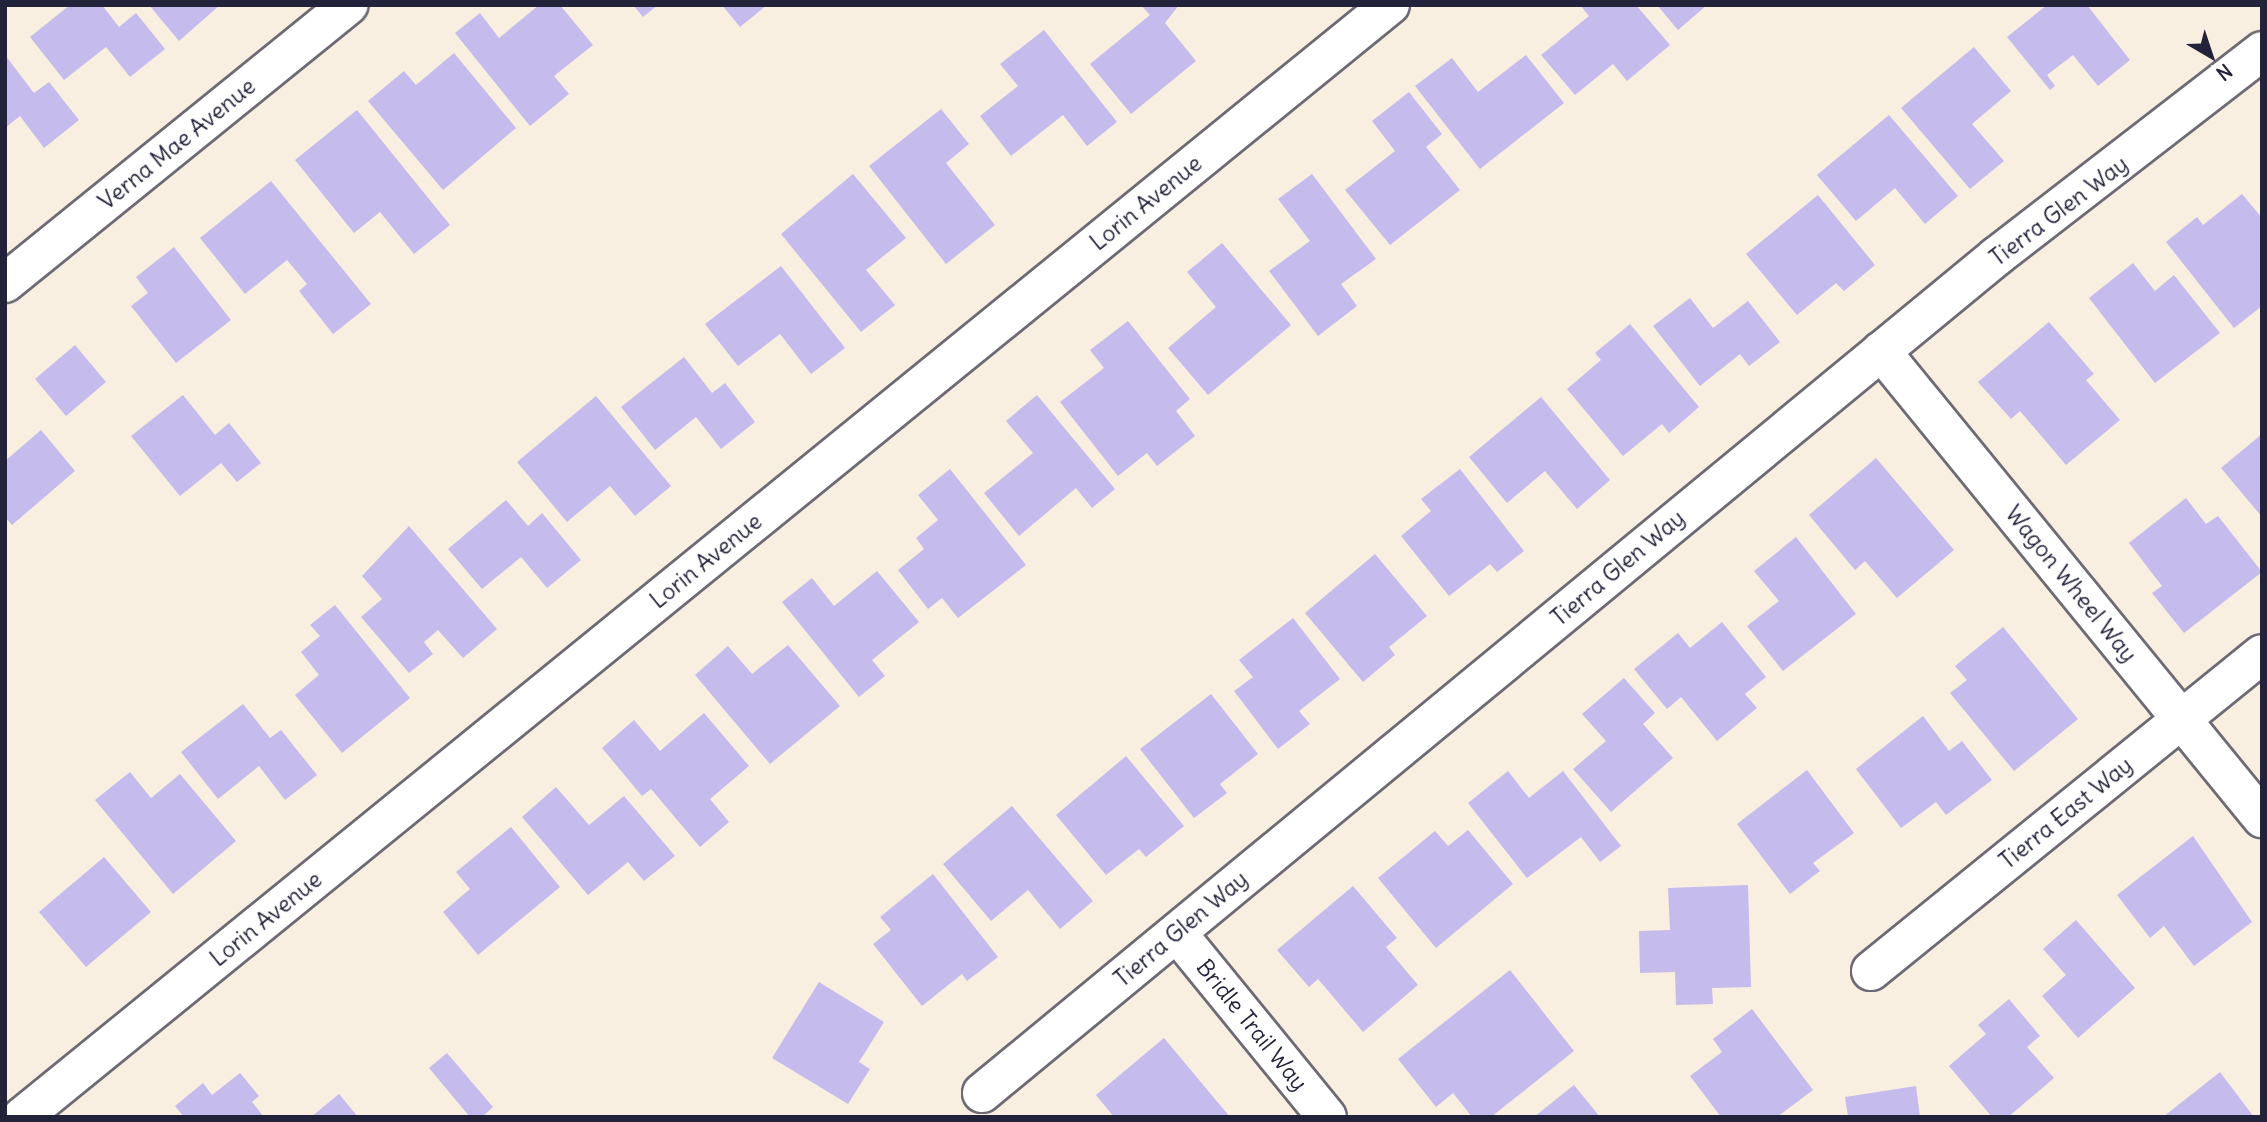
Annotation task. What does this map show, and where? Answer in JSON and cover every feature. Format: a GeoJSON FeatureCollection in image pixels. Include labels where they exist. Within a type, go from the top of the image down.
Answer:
{"type":"FeatureCollection","features":[{"type":"Feature","properties":{"kind":"street","name":"Verna Mae Avenue"},"geometry":{"type":"LineString","coordinates":[[5,283],[348,5]]}},
{"type":"Feature","properties":{"kind":"street","name":"Lorin Avenue"},"geometry":{"type":"LineString","coordinates":[[22,1117],[1390,5]]}},
{"type":"Feature","properties":{"kind":"street","name":"Tierra Glen Way"},"geometry":{"type":"LineString","coordinates":[[982,1094],[1881,351],[2262,51]]}},
{"type":"Feature","properties":{"kind":"street","name":"Wagon Wheel Way"},"geometry":{"type":"LineString","coordinates":[[1881,351],[2262,818]]}},
{"type":"Feature","properties":{"kind":"street","name":"Tierra East Way"},"geometry":{"type":"LineString","coordinates":[[1871,971],[2262,654]]}},
{"type":"Feature","properties":{"kind":"street","name":"Bridle Trail Way"},"geometry":{"type":"LineString","coordinates":[[1177,933],[1327,1117]]}},
{"type":"Feature","properties":{"kind":"building"},"geometry":{"type":"Polygon","coordinates":[[[70,5],[102,5],[119,27],[136,13],[165,49],[130,77],[106,47],[64,80],[30,37],[70,5]]]}},
{"type":"Feature","properties":{"kind":"building"},"geometry":{"type":"Polygon","coordinates":[[[149,5],[220,5],[179,41],[149,5]]]}},
{"type":"Feature","properties":{"kind":"building"},"geometry":{"type":"Polygon","coordinates":[[[539,5],[560,5],[593,45],[554,76],[569,94],[530,126],[455,33],[480,13],[499,38],[539,5]]]}},
{"type":"Feature","properties":{"kind":"building"},"geometry":{"type":"Polygon","coordinates":[[[633,5],[658,5],[643,17],[633,5]]]}},
{"type":"Feature","properties":{"kind":"building"},"geometry":{"type":"Polygon","coordinates":[[[722,5],[767,5],[740,27],[722,5]]]}},
{"type":"Feature","properties":{"kind":"building"},"geometry":{"type":"Polygon","coordinates":[[[1141,5],[1179,5],[1165,23],[1196,61],[1131,114],[1090,64],[1150,15],[1141,5]]]}},
{"type":"Feature","properties":{"kind":"building"},"geometry":{"type":"Polygon","coordinates":[[[1580,5],[1636,5],[1670,45],[1627,81],[1613,64],[1575,95],[1541,55],[1589,16],[1580,5]]]}},
{"type":"Feature","properties":{"kind":"building"},"geometry":{"type":"Polygon","coordinates":[[[1657,5],[1707,5],[1678,30],[1657,5]]]}},
{"type":"Feature","properties":{"kind":"building"},"geometry":{"type":"Polygon","coordinates":[[[2047,5],[2087,5],[2130,60],[2098,86],[2073,55],[2047,75],[2055,86],[2050,90],[2007,37],[2047,5]]]}},
{"type":"Feature","properties":{"kind":"building"},"geometry":{"type":"Polygon","coordinates":[[[1044,30],[1117,122],[1087,146],[1063,115],[1011,156],[980,116],[1018,86],[1000,64],[1044,30]]]}},
{"type":"Feature","properties":{"kind":"building"},"geometry":{"type":"Polygon","coordinates":[[[1974,47],[2011,91],[1972,124],[2004,161],[1970,189],[1901,108],[1974,47]]]}},
{"type":"Feature","properties":{"kind":"building"},"geometry":{"type":"Polygon","coordinates":[[[454,53],[516,128],[443,190],[368,101],[404,71],[416,85],[454,53]]]}},
{"type":"Feature","properties":{"kind":"building"},"geometry":{"type":"Polygon","coordinates":[[[5,55],[34,93],[49,82],[79,120],[44,148],[20,116],[5,128],[5,55]]]}},
{"type":"Feature","properties":{"kind":"building"},"geometry":{"type":"Polygon","coordinates":[[[1526,55],[1564,103],[1480,169],[1415,86],[1452,58],[1478,92],[1526,55]]]}},
{"type":"Feature","properties":{"kind":"building"},"geometry":{"type":"Polygon","coordinates":[[[1409,92],[1442,134],[1426,147],[1460,190],[1390,245],[1345,190],[1395,151],[1372,121],[1409,92]]]}},
{"type":"Feature","properties":{"kind":"building"},"geometry":{"type":"Polygon","coordinates":[[[941,109],[969,144],[946,163],[995,225],[946,264],[869,166],[941,109]]]}},
{"type":"Feature","properties":{"kind":"building"},"geometry":{"type":"Polygon","coordinates":[[[357,110],[450,225],[414,254],[380,212],[354,233],[295,160],[357,110]]]}},
{"type":"Feature","properties":{"kind":"building"},"geometry":{"type":"Polygon","coordinates":[[[1889,115],[1958,196],[1925,224],[1895,188],[1856,221],[1817,175],[1889,115]]]}},
{"type":"Feature","properties":{"kind":"building"},"geometry":{"type":"Polygon","coordinates":[[[853,174],[906,238],[866,270],[895,305],[861,332],[781,234],[853,174]]]}},
{"type":"Feature","properties":{"kind":"building"},"geometry":{"type":"Polygon","coordinates":[[[1312,174],[1376,259],[1341,284],[1357,306],[1318,336],[1269,271],[1310,241],[1278,199],[1312,174]]]}},
{"type":"Feature","properties":{"kind":"building"},"geometry":{"type":"Polygon","coordinates":[[[271,181],[371,304],[333,334],[299,291],[307,284],[287,260],[245,294],[200,238],[271,181]]]}},
{"type":"Feature","properties":{"kind":"building"},"geometry":{"type":"Polygon","coordinates":[[[2242,194],[2262,218],[2262,306],[2234,328],[2166,242],[2197,217],[2203,225],[2242,194]]]}},
{"type":"Feature","properties":{"kind":"building"},"geometry":{"type":"Polygon","coordinates":[[[1818,195],[1875,265],[1844,291],[1836,283],[1797,315],[1746,254],[1818,195]]]}},
{"type":"Feature","properties":{"kind":"building"},"geometry":{"type":"Polygon","coordinates":[[[1222,243],[1291,325],[1208,395],[1168,348],[1216,307],[1187,272],[1222,243]]]}},
{"type":"Feature","properties":{"kind":"building"},"geometry":{"type":"Polygon","coordinates":[[[174,247],[231,320],[176,363],[131,306],[148,293],[136,277],[174,247]]]}},
{"type":"Feature","properties":{"kind":"building"},"geometry":{"type":"Polygon","coordinates":[[[2133,263],[2155,291],[2174,275],[2220,333],[2155,383],[2089,298],[2133,263]]]}},
{"type":"Feature","properties":{"kind":"building"},"geometry":{"type":"Polygon","coordinates":[[[781,266],[845,348],[811,374],[780,334],[738,366],[705,324],[781,266]]]}},
{"type":"Feature","properties":{"kind":"building"},"geometry":{"type":"Polygon","coordinates":[[[1690,298],[1713,328],[1748,301],[1780,342],[1749,366],[1740,354],[1700,386],[1653,326],[1690,298]]]}},
{"type":"Feature","properties":{"kind":"building"},"geometry":{"type":"Polygon","coordinates":[[[1128,321],[1190,399],[1176,411],[1195,436],[1157,466],[1147,453],[1118,476],[1060,402],[1104,368],[1090,350],[1128,321]]]}},
{"type":"Feature","properties":{"kind":"building"},"geometry":{"type":"Polygon","coordinates":[[[2049,322],[2094,374],[2086,380],[2120,420],[2066,465],[2020,411],[2011,419],[1978,382],[2049,322]]]}},
{"type":"Feature","properties":{"kind":"building"},"geometry":{"type":"Polygon","coordinates":[[[1630,324],[1699,407],[1669,433],[1662,424],[1623,456],[1567,389],[1601,360],[1595,353],[1630,324]]]}},
{"type":"Feature","properties":{"kind":"building"},"geometry":{"type":"Polygon","coordinates":[[[75,345],[106,382],[66,416],[35,379],[75,345]]]}},
{"type":"Feature","properties":{"kind":"building"},"geometry":{"type":"Polygon","coordinates":[[[684,357],[712,393],[725,383],[755,422],[721,449],[696,417],[655,450],[621,407],[684,357]]]}},
{"type":"Feature","properties":{"kind":"building"},"geometry":{"type":"Polygon","coordinates":[[[183,395],[215,435],[229,423],[261,463],[237,482],[221,463],[180,496],[131,436],[183,395]]]}},
{"type":"Feature","properties":{"kind":"building"},"geometry":{"type":"Polygon","coordinates":[[[1037,395],[1115,489],[1092,508],[1076,488],[1019,536],[984,493],[1033,453],[1006,421],[1037,395]]]}},
{"type":"Feature","properties":{"kind":"building"},"geometry":{"type":"Polygon","coordinates":[[[596,396],[671,486],[635,516],[610,486],[567,522],[517,462],[596,396]]]}},
{"type":"Feature","properties":{"kind":"building"},"geometry":{"type":"Polygon","coordinates":[[[1541,397],[1610,480],[1577,509],[1545,471],[1507,503],[1469,457],[1541,397]]]}},
{"type":"Feature","properties":{"kind":"building"},"geometry":{"type":"Polygon","coordinates":[[[41,430],[75,471],[12,525],[5,517],[5,461],[41,430]]]}},
{"type":"Feature","properties":{"kind":"building"},"geometry":{"type":"Polygon","coordinates":[[[2262,434],[2262,517],[2221,468],[2262,434]]]}},
{"type":"Feature","properties":{"kind":"building"},"geometry":{"type":"Polygon","coordinates":[[[1876,458],[1954,550],[1897,598],[1865,561],[1855,570],[1809,515],[1876,458]]]}},
{"type":"Feature","properties":{"kind":"building"},"geometry":{"type":"Polygon","coordinates":[[[950,469],[1026,565],[958,618],[942,598],[928,609],[898,570],[924,549],[916,538],[938,520],[918,495],[950,469]]]}},
{"type":"Feature","properties":{"kind":"building"},"geometry":{"type":"Polygon","coordinates":[[[1460,469],[1524,551],[1497,572],[1490,564],[1449,596],[1401,536],[1431,511],[1421,499],[1460,469]]]}},
{"type":"Feature","properties":{"kind":"building"},"geometry":{"type":"Polygon","coordinates":[[[2186,498],[2206,524],[2218,516],[2262,572],[2184,633],[2152,593],[2162,586],[2129,543],[2186,498]]]}},
{"type":"Feature","properties":{"kind":"building"},"geometry":{"type":"Polygon","coordinates":[[[506,500],[528,526],[542,513],[581,560],[547,588],[521,557],[482,589],[448,549],[506,500]]]}},
{"type":"Feature","properties":{"kind":"building"},"geometry":{"type":"Polygon","coordinates":[[[409,526],[497,629],[463,658],[438,630],[424,642],[433,654],[409,673],[361,617],[382,599],[362,576],[409,526]]]}},
{"type":"Feature","properties":{"kind":"building"},"geometry":{"type":"Polygon","coordinates":[[[1796,537],[1856,614],[1783,671],[1747,626],[1779,601],[1754,571],[1796,537]]]}},
{"type":"Feature","properties":{"kind":"building"},"geometry":{"type":"Polygon","coordinates":[[[1375,554],[1427,616],[1389,647],[1395,655],[1363,682],[1305,613],[1375,554]]]}},
{"type":"Feature","properties":{"kind":"building"},"geometry":{"type":"Polygon","coordinates":[[[877,571],[919,622],[872,660],[885,676],[859,697],[782,602],[812,578],[834,606],[877,571]]]}},
{"type":"Feature","properties":{"kind":"building"},"geometry":{"type":"Polygon","coordinates":[[[335,605],[410,698],[342,753],[295,695],[319,675],[301,652],[320,636],[310,625],[335,605]]]}},
{"type":"Feature","properties":{"kind":"building"},"geometry":{"type":"Polygon","coordinates":[[[1293,618],[1340,679],[1299,711],[1310,724],[1278,749],[1234,691],[1253,677],[1239,660],[1293,618]]]}},
{"type":"Feature","properties":{"kind":"building"},"geometry":{"type":"Polygon","coordinates":[[[1722,622],[1766,677],[1745,694],[1757,708],[1717,741],[1681,697],[1667,709],[1634,669],[1678,633],[1690,648],[1722,622]]]}},
{"type":"Feature","properties":{"kind":"building"},"geometry":{"type":"Polygon","coordinates":[[[2003,627],[2078,719],[2014,771],[1950,693],[1967,680],[1955,666],[2003,627]]]}},
{"type":"Feature","properties":{"kind":"building"},"geometry":{"type":"Polygon","coordinates":[[[788,645],[840,706],[770,764],[695,675],[728,646],[752,674],[788,645]]]}},
{"type":"Feature","properties":{"kind":"building"},"geometry":{"type":"Polygon","coordinates":[[[1624,678],[1655,713],[1643,724],[1673,758],[1611,812],[1573,769],[1606,741],[1582,714],[1624,678]]]}},
{"type":"Feature","properties":{"kind":"building"},"geometry":{"type":"Polygon","coordinates":[[[1211,694],[1258,754],[1220,784],[1227,793],[1194,818],[1140,749],[1211,694]]]}},
{"type":"Feature","properties":{"kind":"building"},"geometry":{"type":"Polygon","coordinates":[[[243,704],[270,738],[281,730],[317,775],[285,800],[259,766],[218,799],[181,752],[243,704]]]}},
{"type":"Feature","properties":{"kind":"building"},"geometry":{"type":"Polygon","coordinates":[[[704,713],[749,766],[710,799],[729,822],[700,847],[651,789],[642,796],[602,748],[634,720],[660,751],[704,713]]]}},
{"type":"Feature","properties":{"kind":"building"},"geometry":{"type":"Polygon","coordinates":[[[1923,716],[1949,751],[1962,741],[1992,780],[1946,815],[1936,802],[1901,828],[1856,769],[1923,716]]]}},
{"type":"Feature","properties":{"kind":"building"},"geometry":{"type":"Polygon","coordinates":[[[1126,756],[1184,826],[1146,857],[1139,849],[1106,875],[1056,815],[1126,756]]]}},
{"type":"Feature","properties":{"kind":"building"},"geometry":{"type":"Polygon","coordinates":[[[1807,770],[1854,833],[1813,863],[1820,871],[1790,894],[1737,824],[1807,770]]]}},
{"type":"Feature","properties":{"kind":"building"},"geometry":{"type":"Polygon","coordinates":[[[1508,771],[1529,798],[1563,771],[1621,846],[1600,862],[1581,837],[1527,878],[1468,803],[1508,771]]]}},
{"type":"Feature","properties":{"kind":"building"},"geometry":{"type":"Polygon","coordinates":[[[130,772],[151,798],[180,774],[236,841],[173,894],[95,800],[130,772]]]}},
{"type":"Feature","properties":{"kind":"building"},"geometry":{"type":"Polygon","coordinates":[[[556,787],[589,825],[624,796],[675,856],[644,881],[628,862],[588,895],[522,817],[556,787]]]}},
{"type":"Feature","properties":{"kind":"building"},"geometry":{"type":"Polygon","coordinates":[[[1012,806],[1093,901],[1060,929],[1028,890],[991,921],[943,864],[1012,806]]]}},
{"type":"Feature","properties":{"kind":"building"},"geometry":{"type":"Polygon","coordinates":[[[511,827],[560,887],[478,955],[443,912],[470,889],[456,872],[511,827]]]}},
{"type":"Feature","properties":{"kind":"building"},"geometry":{"type":"Polygon","coordinates":[[[1468,830],[1513,884],[1436,948],[1378,878],[1435,831],[1448,846],[1468,830]]]}},
{"type":"Feature","properties":{"kind":"building"},"geometry":{"type":"Polygon","coordinates":[[[2193,836],[2252,922],[2194,966],[2164,926],[2150,938],[2117,895],[2193,836]]]}},
{"type":"Feature","properties":{"kind":"building"},"geometry":{"type":"Polygon","coordinates":[[[104,857],[151,912],[86,967],[39,912],[104,857]]]}},
{"type":"Feature","properties":{"kind":"building"},"geometry":{"type":"Polygon","coordinates":[[[933,874],[998,957],[967,981],[962,974],[922,1006],[873,944],[891,930],[880,917],[933,874]]]}},
{"type":"Feature","properties":{"kind":"building"},"geometry":{"type":"Polygon","coordinates":[[[1748,885],[1751,987],[1712,988],[1713,1004],[1676,1005],[1675,972],[1640,973],[1639,931],[1670,930],[1668,888],[1748,885]]]}},
{"type":"Feature","properties":{"kind":"building"},"geometry":{"type":"Polygon","coordinates":[[[1353,886],[1397,938],[1386,947],[1418,985],[1363,1032],[1318,979],[1309,987],[1277,950],[1353,886]]]}},
{"type":"Feature","properties":{"kind":"building"},"geometry":{"type":"Polygon","coordinates":[[[2076,920],[2135,988],[2078,1038],[2042,996],[2066,975],[2043,949],[2076,920]]]}},
{"type":"Feature","properties":{"kind":"building"},"geometry":{"type":"Polygon","coordinates":[[[1510,970],[1574,1051],[1491,1117],[1472,1117],[1453,1093],[1436,1107],[1398,1059],[1510,970]]]}},
{"type":"Feature","properties":{"kind":"building"},"geometry":{"type":"Polygon","coordinates":[[[819,982],[884,1022],[859,1062],[870,1069],[848,1104],[772,1058],[819,982]]]}},
{"type":"Feature","properties":{"kind":"building"},"geometry":{"type":"Polygon","coordinates":[[[2009,999],[2040,1036],[2027,1047],[2054,1078],[2008,1117],[1992,1117],[1949,1066],[1986,1034],[1978,1025],[2009,999]]]}},
{"type":"Feature","properties":{"kind":"building"},"geometry":{"type":"Polygon","coordinates":[[[1752,1009],[1813,1090],[1777,1117],[1721,1117],[1690,1076],[1722,1052],[1713,1039],[1752,1009]]]}},
{"type":"Feature","properties":{"kind":"building"},"geometry":{"type":"Polygon","coordinates":[[[1164,1038],[1230,1117],[1114,1117],[1096,1095],[1164,1038]]]}},
{"type":"Feature","properties":{"kind":"building"},"geometry":{"type":"Polygon","coordinates":[[[447,1053],[493,1107],[482,1117],[470,1117],[429,1068],[447,1053]]]}},
{"type":"Feature","properties":{"kind":"building"},"geometry":{"type":"Polygon","coordinates":[[[2220,1072],[2254,1117],[2163,1117],[2220,1072]]]}},
{"type":"Feature","properties":{"kind":"building"},"geometry":{"type":"Polygon","coordinates":[[[240,1073],[259,1096],[252,1102],[264,1117],[184,1117],[175,1106],[203,1083],[212,1095],[240,1073]]]}},
{"type":"Feature","properties":{"kind":"building"},"geometry":{"type":"Polygon","coordinates":[[[1574,1085],[1600,1117],[1534,1117],[1574,1085]]]}},
{"type":"Feature","properties":{"kind":"building"},"geometry":{"type":"Polygon","coordinates":[[[1916,1086],[1920,1117],[1848,1117],[1845,1097],[1916,1086]]]}},
{"type":"Feature","properties":{"kind":"building"},"geometry":{"type":"Polygon","coordinates":[[[339,1094],[358,1117],[311,1117],[339,1094]]]}}]}
